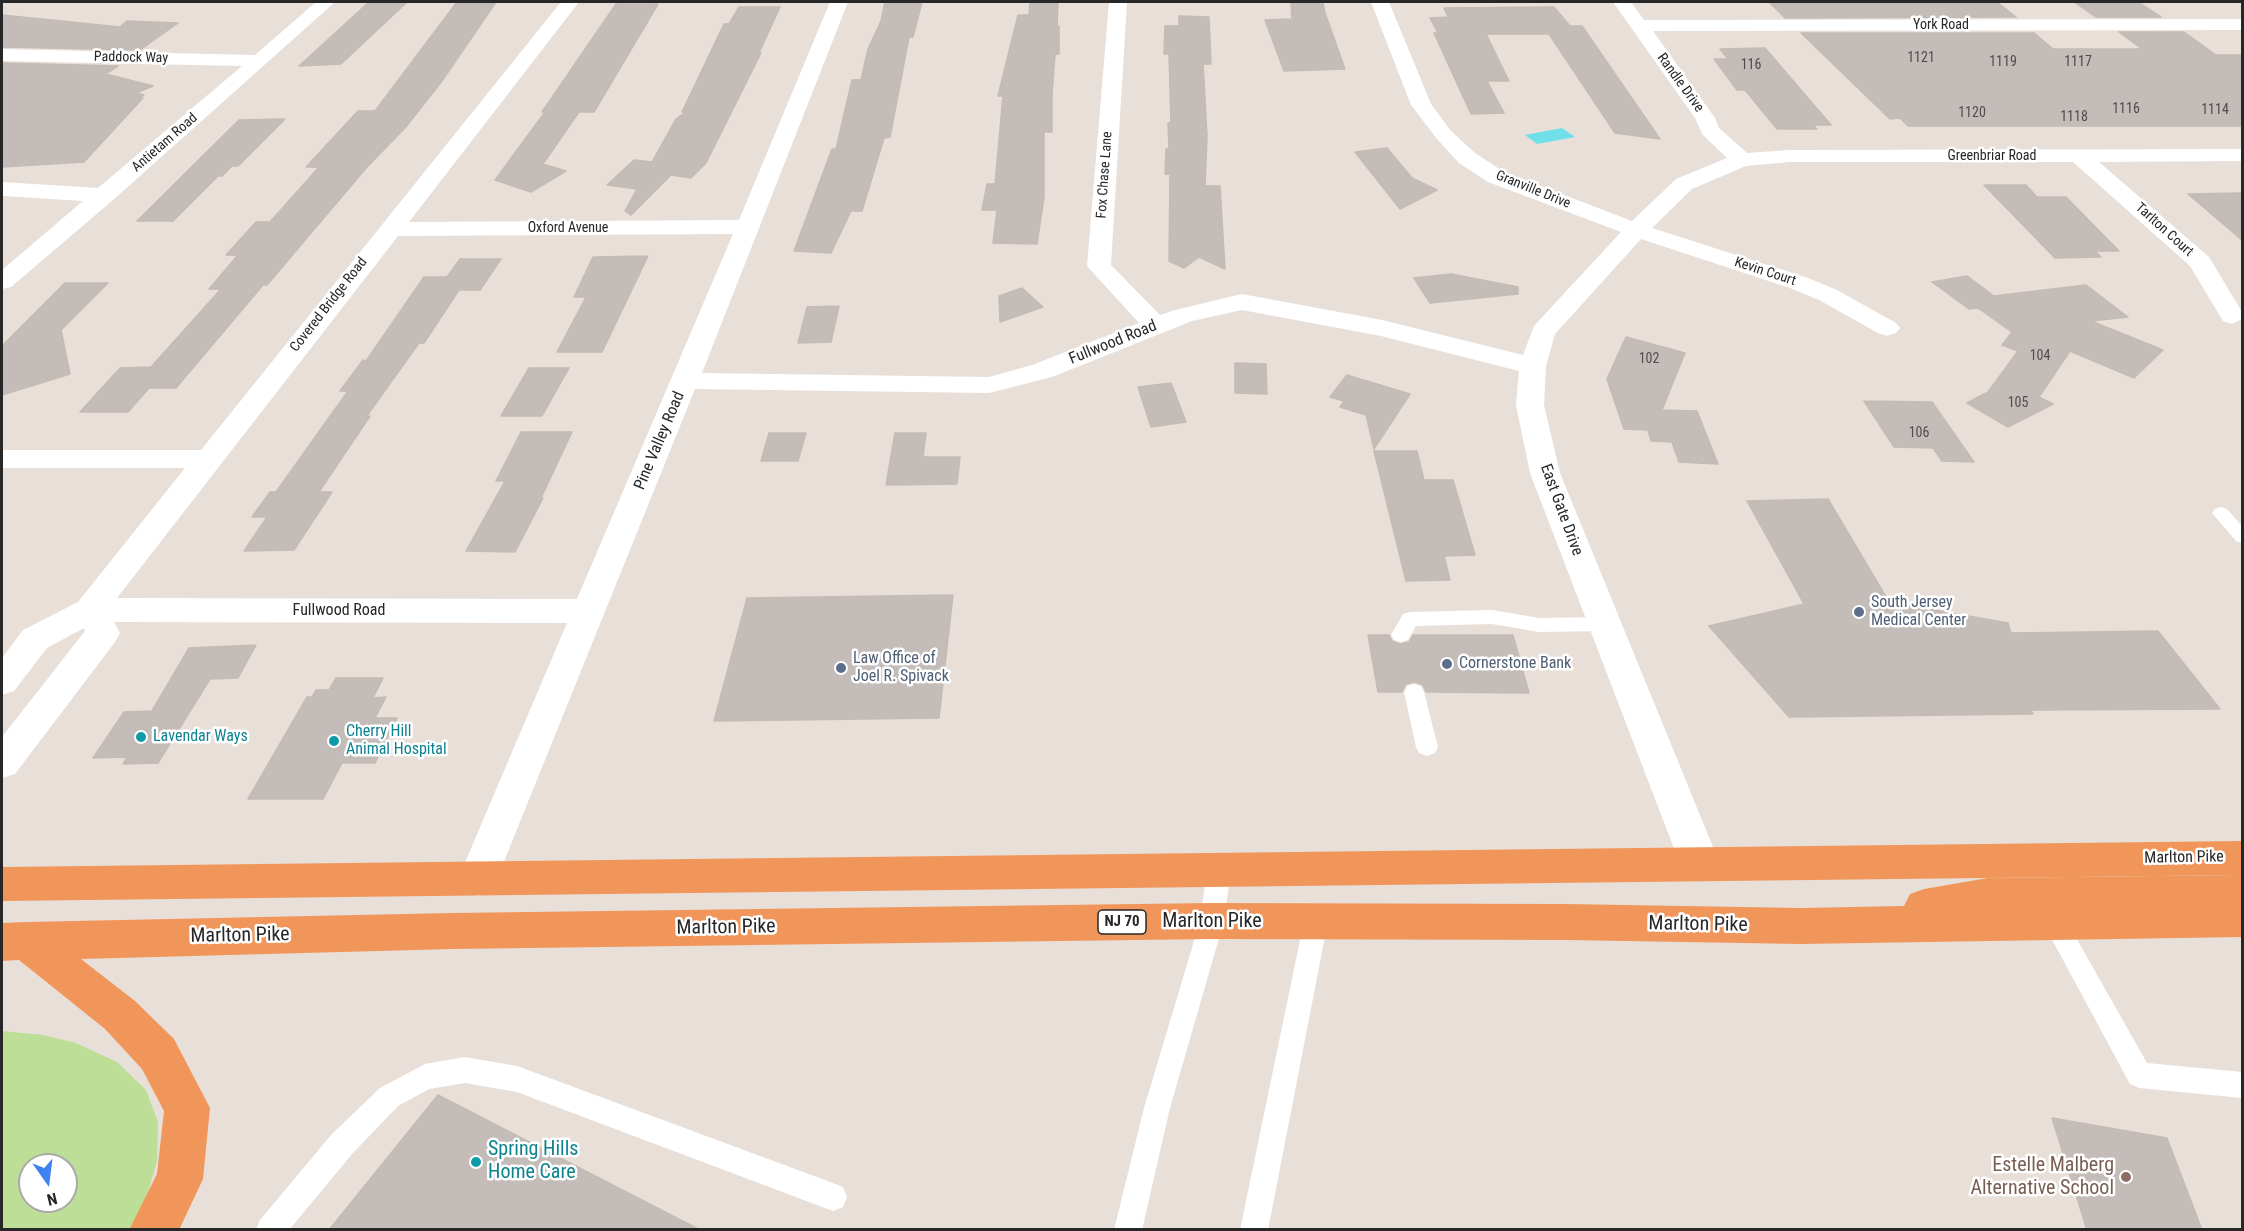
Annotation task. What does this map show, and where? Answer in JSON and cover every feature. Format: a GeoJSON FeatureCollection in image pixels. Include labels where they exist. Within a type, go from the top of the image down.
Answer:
{"type":"FeatureCollection","features":[{"type":"Feature","properties":{"kind":"highway","name":"Marlton Pike"},"geometry":{"type":"LineString","coordinates":[[2,884],[2242,858]]}},
{"type":"Feature","properties":{"kind":"highway"},"geometry":{"type":"LineString","coordinates":[[1801,926],[1988,896],[2242,893]]}},
{"type":"Feature","properties":{"kind":"highway","name":"Marlton Pike"},"geometry":{"type":"LineString","coordinates":[[14,941],[442,931],[1212,921],[1566,922],[1801,926],[2242,919]]}},
{"type":"Feature","properties":{"kind":"highway"},"geometry":{"type":"LineString","coordinates":[[14,941],[120,1015],[159,1054],[188,1108],[180,1179],[153,1230]]}},
{"type":"Feature","properties":{"kind":"street","name":"Antietam Road"},"geometry":{"type":"LineString","coordinates":[[2,282],[326,2]]}},
{"type":"Feature","properties":{"kind":"street","name":"Covered Bridge Road"},"geometry":{"type":"LineString","coordinates":[[2,679],[35,639],[90,610],[570,2]]}},
{"type":"Feature","properties":{"kind":"street","name":"Pine Valley Road"},"geometry":{"type":"LineString","coordinates":[[478,879],[685,381],[839,2]]}},
{"type":"Feature","properties":{"kind":"street","name":"Fox Chase Lane"},"geometry":{"type":"LineString","coordinates":[[1118,2],[1099,266],[1156,326]]}},
{"type":"Feature","properties":{"kind":"street","name":"Granville Drive"},"geometry":{"type":"LineString","coordinates":[[1380,2],[1421,105],[1444,135],[1467,158],[1496,177],[1636,230]]}},
{"type":"Feature","properties":{"kind":"street","name":"Randle Drive"},"geometry":{"type":"LineString","coordinates":[[1622,2],[1705,118],[1709,130],[1742,160]]}},
{"type":"Feature","properties":{"kind":"street","name":"York Road"},"geometry":{"type":"LineString","coordinates":[[1640,26],[2242,24]]}},
{"type":"Feature","properties":{"kind":"street","name":"Paddock Way"},"geometry":{"type":"LineString","coordinates":[[2,55],[260,61]]}},
{"type":"Feature","properties":{"kind":"street","name":"Greenbriar Road"},"geometry":{"type":"LineString","coordinates":[[1742,160],[1790,156],[2242,155]]}},
{"type":"Feature","properties":{"kind":"street","name":"Tarlton Court"},"geometry":{"type":"LineString","coordinates":[[2079,156],[2200,262],[2232,316]]}},
{"type":"Feature","properties":{"kind":"street","name":"East Gate Drive"},"geometry":{"type":"LineString","coordinates":[[1700,864],[1545,473],[1530,405],[1533,366],[1543,332],[1636,230],[1684,184],[1742,160]]}},
{"type":"Feature","properties":{"kind":"street"},"geometry":{"type":"LineString","coordinates":[[2,189],[105,195]]}},
{"type":"Feature","properties":{"kind":"street","name":"Oxford Avenue"},"geometry":{"type":"LineString","coordinates":[[389,229],[748,227]]}},
{"type":"Feature","properties":{"kind":"street","name":"Kevin Court"},"geometry":{"type":"LineString","coordinates":[[1636,230],[1799,283],[1828,295],[1887,328]]}},
{"type":"Feature","properties":{"kind":"street","name":"Fullwood Road"},"geometry":{"type":"LineString","coordinates":[[685,381],[988,385],[1042,371],[1185,315],[1242,302],[1382,328],[1533,366]]}},
{"type":"Feature","properties":{"kind":"street"},"geometry":{"type":"LineString","coordinates":[[2,459],[209,459]]}},
{"type":"Feature","properties":{"kind":"street","name":"Fullwood Road"},"geometry":{"type":"LineString","coordinates":[[90,610],[588,611]]}},
{"type":"Feature","properties":{"kind":"street"},"geometry":{"type":"LineString","coordinates":[[2,763],[103,633],[90,610]]}},
{"type":"Feature","properties":{"kind":"lane"},"geometry":{"type":"LineString","coordinates":[[2242,512],[2221,513],[2242,537]]}},
{"type":"Feature","properties":{"kind":"lane"},"geometry":{"type":"LineString","coordinates":[[1401,635],[1410,619],[1492,617],[1539,625],[1605,624]]}},
{"type":"Feature","properties":{"kind":"lane"},"geometry":{"type":"LineString","coordinates":[[1414,692],[1426,747]]}},
{"type":"Feature","properties":{"kind":"lane"},"geometry":{"type":"LineString","coordinates":[[1128,1230],[1157,1108],[1212,921],[1219,869]]}},
{"type":"Feature","properties":{"kind":"lane"},"geometry":{"type":"LineString","coordinates":[[1254,1230],[1316,921]]}},
{"type":"Feature","properties":{"kind":"lane"},"geometry":{"type":"LineString","coordinates":[[2054,921],[2139,1075],[2242,1085]]}},
{"type":"Feature","properties":{"kind":"lane"},"geometry":{"type":"LineString","coordinates":[[270,1230],[342,1144],[389,1096],[425,1077],[465,1070],[517,1079],[833,1197]]}},
{"type":"Feature","properties":{"kind":"green space"},"geometry":{"type":"Polygon","coordinates":[[[2,1031],[43,1035],[76,1043],[117,1062],[146,1090],[158,1122],[157,1161],[148,1192],[130,1229],[2,1229],[2,1031]]]}},
{"type":"Feature","properties":{"kind":"water"},"geometry":{"type":"Polygon","coordinates":[[[1562,128],[1575,137],[1537,144],[1525,135],[1562,128]]]}},
{"type":"Feature","properties":{"kind":"building"},"geometry":{"type":"Polygon","coordinates":[[[369,2],[407,2],[341,64],[299,66],[369,2]]]}},
{"type":"Feature","properties":{"kind":"building"},"geometry":{"type":"Polygon","coordinates":[[[457,2],[496,2],[442,81],[405,128],[367,167],[267,285],[263,285],[176,388],[149,388],[128,412],[80,412],[120,368],[151,367],[221,289],[209,289],[238,255],[226,255],[256,222],[270,222],[319,167],[306,167],[358,111],[375,111],[457,2]]]}},
{"type":"Feature","properties":{"kind":"building"},"geometry":{"type":"Polygon","coordinates":[[[885,2],[922,2],[913,37],[909,37],[890,137],[884,138],[862,211],[851,211],[831,253],[794,251],[832,149],[836,149],[852,80],[861,80],[868,49],[881,21],[885,2]]]}},
{"type":"Feature","properties":{"kind":"building"},"geometry":{"type":"Polygon","coordinates":[[[1030,2],[1058,2],[1057,26],[1059,26],[1059,54],[1055,54],[1052,95],[1052,132],[1044,132],[1044,197],[1037,244],[993,243],[997,210],[982,210],[987,184],[995,184],[1003,96],[998,96],[1018,15],[1029,15],[1030,2]]]}},
{"type":"Feature","properties":{"kind":"building"},"geometry":{"type":"Polygon","coordinates":[[[1291,2],[1323,2],[1345,69],[1284,71],[1265,20],[1292,19],[1291,2]]]}},
{"type":"Feature","properties":{"kind":"building"},"geometry":{"type":"Polygon","coordinates":[[[1769,2],[1997,2],[2016,17],[1785,18],[1769,2]]]}},
{"type":"Feature","properties":{"kind":"building"},"geometry":{"type":"Polygon","coordinates":[[[2074,2],[2138,2],[2161,17],[2096,17],[2074,2]]]}},
{"type":"Feature","properties":{"kind":"building"},"geometry":{"type":"Polygon","coordinates":[[[616,4],[658,4],[594,112],[579,112],[543,164],[566,171],[531,192],[495,180],[545,112],[542,112],[616,4]]]}},
{"type":"Feature","properties":{"kind":"building"},"geometry":{"type":"Polygon","coordinates":[[[739,7],[780,7],[759,53],[761,53],[706,163],[691,178],[671,175],[631,215],[625,211],[637,189],[607,185],[634,160],[652,162],[676,119],[686,112],[682,112],[724,24],[729,24],[739,7]]]}},
{"type":"Feature","properties":{"kind":"building"},"geometry":{"type":"Polygon","coordinates":[[[1554,7],[1570,26],[1582,26],[1660,139],[1615,133],[1549,34],[1486,34],[1509,81],[1487,81],[1504,113],[1471,114],[1434,33],[1438,33],[1430,18],[1448,17],[1444,8],[1554,7]]]}},
{"type":"Feature","properties":{"kind":"building"},"geometry":{"type":"Polygon","coordinates":[[[2,15],[120,27],[127,21],[178,23],[140,50],[2,47],[2,15]]]}},
{"type":"Feature","properties":{"kind":"building"},"geometry":{"type":"Polygon","coordinates":[[[1179,16],[1209,17],[1211,64],[1203,64],[1207,136],[1205,186],[1220,186],[1225,269],[1199,257],[1184,268],[1169,261],[1170,174],[1165,174],[1166,149],[1169,149],[1168,123],[1171,123],[1169,54],[1164,54],[1165,26],[1179,26],[1179,16]]]}},
{"type":"Feature","properties":{"kind":"building"},"geometry":{"type":"Polygon","coordinates":[[[2119,32],[2184,32],[2216,55],[2242,55],[2242,126],[1908,126],[1900,118],[1890,119],[1801,33],[2034,33],[2053,49],[2142,49],[2119,32]]]}},
{"type":"Feature","properties":{"kind":"building"},"geometry":{"type":"Polygon","coordinates":[[[1765,48],[1831,125],[1813,125],[1817,129],[1777,129],[1745,90],[1737,90],[1714,59],[1728,59],[1720,49],[1765,48]]]}},
{"type":"Feature","properties":{"kind":"building"},"geometry":{"type":"Polygon","coordinates":[[[2,63],[118,66],[106,74],[153,86],[136,93],[144,95],[140,97],[143,98],[84,162],[2,167],[2,63]]]}},
{"type":"Feature","properties":{"kind":"building"},"geometry":{"type":"Polygon","coordinates":[[[285,119],[238,166],[232,166],[222,176],[218,176],[173,221],[137,221],[239,120],[285,119]]]}},
{"type":"Feature","properties":{"kind":"building"},"geometry":{"type":"Polygon","coordinates":[[[1387,148],[1412,178],[1437,190],[1400,209],[1355,152],[1387,148]]]}},
{"type":"Feature","properties":{"kind":"building"},"geometry":{"type":"Polygon","coordinates":[[[1984,185],[2026,185],[2037,197],[2066,197],[2119,251],[2095,251],[2101,257],[2055,258],[1984,185]]]}},
{"type":"Feature","properties":{"kind":"building"},"geometry":{"type":"Polygon","coordinates":[[[2242,193],[2242,240],[2188,194],[2242,193]]]}},
{"type":"Feature","properties":{"kind":"building"},"geometry":{"type":"Polygon","coordinates":[[[648,256],[602,352],[557,352],[586,297],[574,297],[593,257],[648,256]]]}},
{"type":"Feature","properties":{"kind":"building"},"geometry":{"type":"Polygon","coordinates":[[[460,259],[501,259],[480,290],[459,290],[424,343],[419,343],[366,417],[370,416],[319,492],[332,492],[294,550],[244,551],[267,517],[252,517],[270,492],[276,492],[348,391],[340,391],[363,360],[366,361],[424,277],[447,277],[460,259]]]}},
{"type":"Feature","properties":{"kind":"building"},"geometry":{"type":"Polygon","coordinates":[[[1451,274],[1518,287],[1518,294],[1430,303],[1414,278],[1451,274]]]}},
{"type":"Feature","properties":{"kind":"building"},"geometry":{"type":"Polygon","coordinates":[[[1967,276],[1994,296],[2086,285],[2128,317],[2091,321],[2163,350],[2134,378],[2070,351],[2039,397],[2053,404],[2008,427],[1967,403],[1988,392],[2018,351],[2002,345],[2012,332],[1978,308],[1969,309],[1932,282],[1967,276]]]}},
{"type":"Feature","properties":{"kind":"building"},"geometry":{"type":"Polygon","coordinates":[[[65,283],[108,283],[61,330],[70,374],[2,395],[2,346],[65,283]]]}},
{"type":"Feature","properties":{"kind":"building"},"geometry":{"type":"Polygon","coordinates":[[[1022,288],[1043,307],[1000,322],[999,296],[1022,288]]]}},
{"type":"Feature","properties":{"kind":"building"},"geometry":{"type":"Polygon","coordinates":[[[839,306],[831,342],[798,343],[807,307],[839,306]]]}},
{"type":"Feature","properties":{"kind":"building"},"geometry":{"type":"Polygon","coordinates":[[[1626,337],[1685,353],[1662,410],[1697,411],[1718,464],[1679,462],[1672,442],[1651,441],[1648,430],[1624,429],[1607,379],[1626,337]]]}},
{"type":"Feature","properties":{"kind":"building"},"geometry":{"type":"Polygon","coordinates":[[[1235,363],[1266,364],[1267,394],[1235,393],[1235,363]]]}},
{"type":"Feature","properties":{"kind":"building"},"geometry":{"type":"Polygon","coordinates":[[[529,368],[569,368],[542,416],[501,416],[529,368]]]}},
{"type":"Feature","properties":{"kind":"building"},"geometry":{"type":"Polygon","coordinates":[[[1347,375],[1410,394],[1374,449],[1366,415],[1340,407],[1344,401],[1330,397],[1347,375]]]}},
{"type":"Feature","properties":{"kind":"building"},"geometry":{"type":"Polygon","coordinates":[[[1171,383],[1186,422],[1151,427],[1138,387],[1171,383]]]}},
{"type":"Feature","properties":{"kind":"building"},"geometry":{"type":"Polygon","coordinates":[[[1864,401],[1932,402],[1974,462],[1942,461],[1933,448],[1894,447],[1864,401]]]}},
{"type":"Feature","properties":{"kind":"building"},"geometry":{"type":"Polygon","coordinates":[[[521,432],[572,432],[541,498],[543,498],[515,552],[466,551],[505,481],[496,481],[521,432]]]}},
{"type":"Feature","properties":{"kind":"building"},"geometry":{"type":"Polygon","coordinates":[[[769,433],[806,433],[798,461],[761,461],[769,433]]]}},
{"type":"Feature","properties":{"kind":"building"},"geometry":{"type":"Polygon","coordinates":[[[895,433],[926,433],[923,457],[960,457],[957,484],[886,485],[895,433]]]}},
{"type":"Feature","properties":{"kind":"building"},"geometry":{"type":"Polygon","coordinates":[[[1374,451],[1417,451],[1424,480],[1453,480],[1475,555],[1444,556],[1450,580],[1406,581],[1374,451]]]}},
{"type":"Feature","properties":{"kind":"building","name":"South Jersey Medical Center"},"geometry":{"type":"Polygon","coordinates":[[[1828,499],[1889,602],[2008,623],[2011,633],[2158,631],[2220,709],[2031,710],[2033,714],[1789,717],[1709,626],[1804,604],[1747,501],[1828,499]]]}},
{"type":"Feature","properties":{"kind":"building"},"geometry":{"type":"Polygon","coordinates":[[[953,595],[939,718],[714,721],[747,598],[953,595]]]}},
{"type":"Feature","properties":{"kind":"building","name":"Cornerstone Bank"},"geometry":{"type":"Polygon","coordinates":[[[1368,635],[1389,635],[1392,641],[1400,644],[1409,642],[1413,635],[1513,635],[1529,693],[1426,692],[1423,685],[1415,682],[1406,684],[1402,692],[1378,692],[1368,635]]]}},
{"type":"Feature","properties":{"kind":"building"},"geometry":{"type":"Polygon","coordinates":[[[256,645],[238,678],[210,679],[158,763],[123,764],[127,757],[93,758],[124,712],[152,711],[189,648],[256,645]]]}},
{"type":"Feature","properties":{"kind":"building","name":"Cherry Hill Animal Hospital"},"geometry":{"type":"Polygon","coordinates":[[[336,678],[383,678],[373,698],[386,697],[375,718],[397,718],[375,763],[342,763],[323,799],[248,799],[307,697],[312,697],[316,690],[329,690],[336,678]]]}},
{"type":"Feature","properties":{"kind":"building","name":"Spring Hills Home Care"},"geometry":{"type":"Polygon","coordinates":[[[438,1095],[700,1230],[329,1230],[438,1095]]]}},
{"type":"Feature","properties":{"kind":"building","name":"Estelle Malberg Alternative School"},"geometry":{"type":"Polygon","coordinates":[[[2052,1118],[2167,1138],[2202,1230],[2087,1230],[2052,1118]]]}},
{"type":"Feature","properties":{"kind":"place","name":"South Jersey Medical Center"},"geometry":{"type":"Point","coordinates":[1859,612]}},
{"type":"Feature","properties":{"kind":"place","name":"Cornerstone Bank"},"geometry":{"type":"Point","coordinates":[1447,664]}},
{"type":"Feature","properties":{"kind":"place","name":"Law Office of Joel R. Spivack"},"geometry":{"type":"Point","coordinates":[841,668]}},
{"type":"Feature","properties":{"kind":"place","name":"Lavendar Ways"},"geometry":{"type":"Point","coordinates":[141,737]}},
{"type":"Feature","properties":{"kind":"place","name":"Cherry Hill Animal Hospital"},"geometry":{"type":"Point","coordinates":[334,741]}},
{"type":"Feature","properties":{"kind":"place","name":"Spring Hills Home Care"},"geometry":{"type":"Point","coordinates":[476,1162]}},
{"type":"Feature","properties":{"kind":"place","name":"Estelle Malberg Alternative School"},"geometry":{"type":"Point","coordinates":[2126,1177]}}]}
